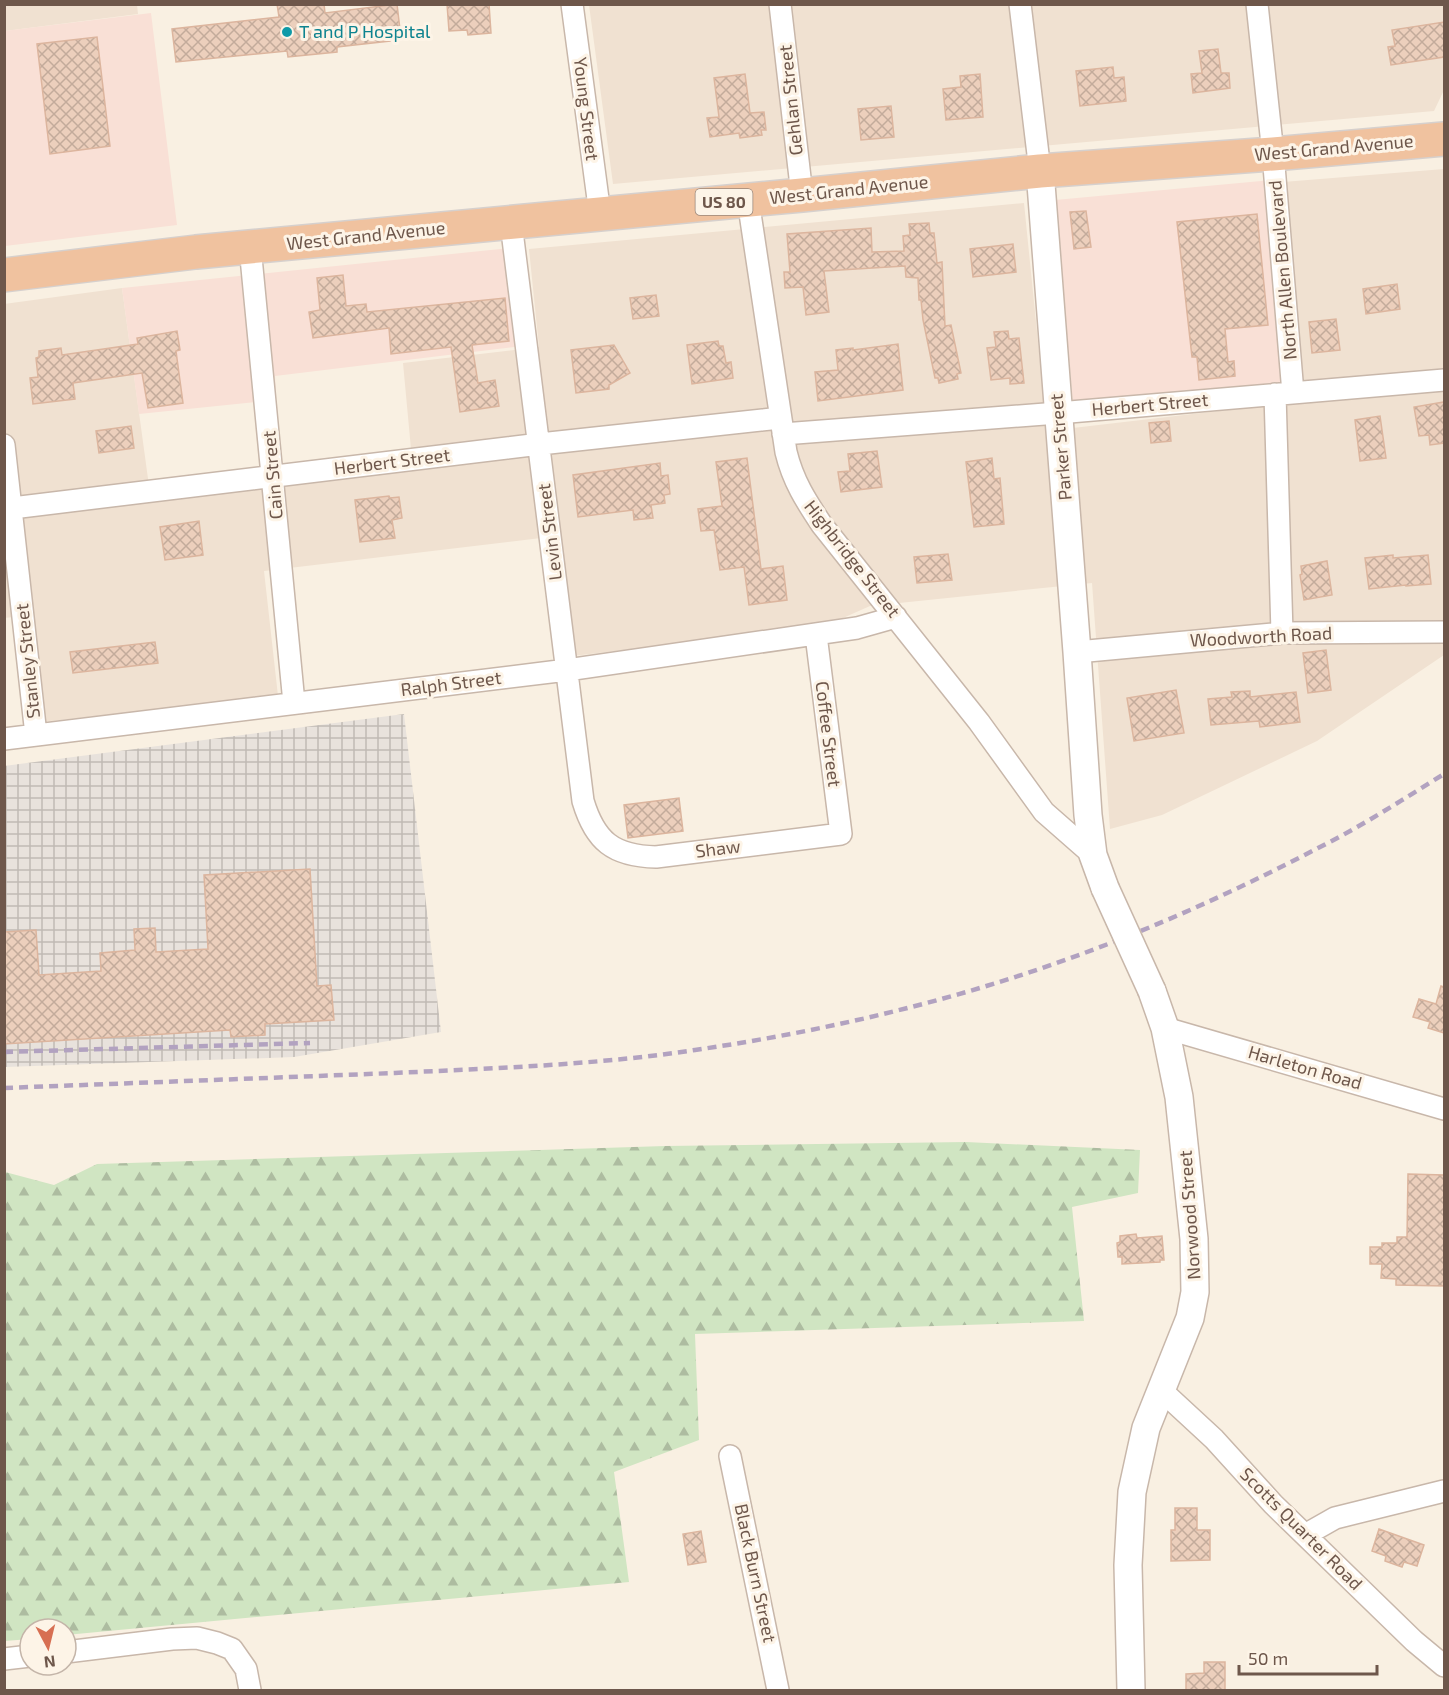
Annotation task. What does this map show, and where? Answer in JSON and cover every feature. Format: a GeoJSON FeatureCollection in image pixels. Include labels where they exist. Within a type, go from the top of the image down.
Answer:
{"type":"FeatureCollection","features":[{"type":"Feature","properties":{"kind":"highway","name":"West Grand Avenue"},"geometry":{"type":"LineString","coordinates":[[4,275],[139,258],[1040,171],[1444,139]]}},
{"type":"Feature","properties":{"kind":"street","name":"Young Street"},"geometry":{"type":"LineString","coordinates":[[572,4],[600,214]]}},
{"type":"Feature","properties":{"kind":"street","name":"Gehlan Street"},"geometry":{"type":"LineString","coordinates":[[780,4],[802,195]]}},
{"type":"Feature","properties":{"kind":"street","name":"Parker Street"},"geometry":{"type":"LineString","coordinates":[[1020,4],[1040,171],[1088,815],[1093,855],[1105,888]]}},
{"type":"Feature","properties":{"kind":"street","name":"North Allen Boulevard"},"geometry":{"type":"LineString","coordinates":[[1257,4],[1273,154],[1284,394],[1282,633]]}},
{"type":"Feature","properties":{"kind":"street","name":"Highbridge Street"},"geometry":{"type":"LineString","coordinates":[[748,200],[791,472],[822,525],[979,722],[1044,812],[1093,855]]}},
{"type":"Feature","properties":{"kind":"street","name":"Levin Street"},"geometry":{"type":"LineString","coordinates":[[511,223],[583,801],[589,820],[600,837]]}},
{"type":"Feature","properties":{"kind":"street","name":"Cain Street"},"geometry":{"type":"LineString","coordinates":[[250,247],[294,703]]}},
{"type":"Feature","properties":{"kind":"street","name":"Herbert Street"},"geometry":{"type":"LineString","coordinates":[[8,509],[540,444],[782,426],[1058,413],[1444,380]]}},
{"type":"Feature","properties":{"kind":"street","name":"Stanley Street"},"geometry":{"type":"LineString","coordinates":[[4,445],[8,509],[36,735]]}},
{"type":"Feature","properties":{"kind":"street","name":"Ralph Street"},"geometry":{"type":"LineString","coordinates":[[4,739],[567,670],[816,635],[857,628],[896,617]]}},
{"type":"Feature","properties":{"kind":"street","name":"Woodworth Road"},"geometry":{"type":"LineString","coordinates":[[1077,652],[1282,633],[1444,632]]}},
{"type":"Feature","properties":{"kind":"street","name":"Coffee Street"},"geometry":{"type":"LineString","coordinates":[[816,635],[841,834]]}},
{"type":"Feature","properties":{"kind":"street","name":"Shaw"},"geometry":{"type":"LineString","coordinates":[[600,837],[616,849],[635,856],[656,857],[841,834]]}},
{"type":"Feature","properties":{"kind":"street","name":"Norwood Street"},"geometry":{"type":"LineString","coordinates":[[1105,888],[1152,991],[1165,1028],[1179,1096],[1196,1275],[1190,1318],[1146,1428],[1132,1492],[1128,1565],[1131,1690]]}},
{"type":"Feature","properties":{"kind":"street","name":"Harleton Road"},"geometry":{"type":"LineString","coordinates":[[1165,1028],[1444,1109]]}},
{"type":"Feature","properties":{"kind":"street","name":"Scotts Quarter Road"},"geometry":{"type":"LineString","coordinates":[[1161,1390],[1214,1439],[1273,1504],[1414,1641],[1444,1666]]}},
{"type":"Feature","properties":{"kind":"street","name":"Black Burn Street"},"geometry":{"type":"LineString","coordinates":[[730,1456],[778,1690]]}},
{"type":"Feature","properties":{"kind":"street"},"geometry":{"type":"LineString","coordinates":[[1305,1535],[1335,1518],[1444,1491]]}},
{"type":"Feature","properties":{"kind":"street"},"geometry":{"type":"LineString","coordinates":[[78,1651],[197,1638],[232,1649],[246,1669],[250,1690]]}},
{"type":"Feature","properties":{"kind":"shaded area"},"geometry":{"type":"Polygon","coordinates":[[[4,5],[137,5],[138,14],[5,31],[4,5]]]}},
{"type":"Feature","properties":{"kind":"shaded area"},"geometry":{"type":"Polygon","coordinates":[[[589,5],[1444,5],[1444,90],[1434,111],[613,184],[589,5]]]}},
{"type":"Feature","properties":{"kind":"shaded area"},"geometry":{"type":"Polygon","coordinates":[[[151,13],[177,225],[5,246],[4,31],[151,13]]]}},
{"type":"Feature","properties":{"kind":"shaded area"},"geometry":{"type":"Polygon","coordinates":[[[1444,169],[1444,655],[1317,741],[1162,815],[1110,829],[1092,583],[870,606],[825,626],[556,658],[541,538],[264,571],[278,696],[23,724],[14,617],[4,618],[4,304],[122,288],[149,486],[411,449],[403,363],[539,347],[529,249],[1024,203],[1047,431],[1303,401],[1283,182],[1444,169]]]}},
{"type":"Feature","properties":{"kind":"shaded area"},"geometry":{"type":"Polygon","coordinates":[[[1272,180],[1286,387],[1073,404],[1055,200],[1272,180]]]}},
{"type":"Feature","properties":{"kind":"shaded area"},"geometry":{"type":"Polygon","coordinates":[[[510,248],[522,346],[275,376],[276,400],[139,414],[122,288],[510,248]]]}},
{"type":"Feature","properties":{"kind":"shaded area"},"geometry":{"type":"Polygon","coordinates":[[[404,714],[441,1032],[294,1057],[5,1067],[4,766],[404,714]]]}},
{"type":"Feature","properties":{"kind":"green space"},"geometry":{"type":"Polygon","coordinates":[[[966,1142],[1140,1150],[1138,1193],[1072,1207],[1084,1321],[695,1334],[699,1440],[614,1472],[629,1582],[78,1634],[78,1617],[18,1617],[18,1640],[5,1641],[5,1172],[54,1185],[97,1164],[665,1146],[966,1142]]]}},
{"type":"Feature","properties":{"kind":"building","name":"T and P Hospital"},"geometry":{"type":"Polygon","coordinates":[[[277,4],[324,4],[325,13],[397,4],[401,38],[337,47],[337,52],[288,57],[287,51],[176,62],[172,29],[279,17],[277,4]]]}},
{"type":"Feature","properties":{"kind":"building"},"geometry":{"type":"Polygon","coordinates":[[[447,4],[489,4],[491,33],[468,35],[467,30],[449,31],[447,4]]]}},
{"type":"Feature","properties":{"kind":"building"},"geometry":{"type":"Polygon","coordinates":[[[1444,22],[1444,57],[1391,65],[1388,47],[1395,46],[1392,30],[1444,22]]]}},
{"type":"Feature","properties":{"kind":"building"},"geometry":{"type":"Polygon","coordinates":[[[97,37],[110,146],[50,154],[37,44],[97,37]]]}},
{"type":"Feature","properties":{"kind":"building"},"geometry":{"type":"Polygon","coordinates":[[[1218,49],[1221,73],[1229,73],[1230,88],[1193,93],[1191,74],[1202,73],[1199,51],[1218,49]]]}},
{"type":"Feature","properties":{"kind":"building"},"geometry":{"type":"Polygon","coordinates":[[[1113,67],[1114,78],[1124,77],[1126,101],[1080,106],[1076,71],[1113,67]]]}},
{"type":"Feature","properties":{"kind":"building"},"geometry":{"type":"Polygon","coordinates":[[[745,74],[750,113],[764,112],[766,130],[761,130],[762,135],[740,138],[739,133],[710,137],[707,118],[719,117],[714,78],[745,74]]]}},
{"type":"Feature","properties":{"kind":"building"},"geometry":{"type":"Polygon","coordinates":[[[980,74],[983,117],[946,120],[943,89],[961,87],[960,76],[980,74]]]}},
{"type":"Feature","properties":{"kind":"building"},"geometry":{"type":"Polygon","coordinates":[[[891,106],[894,137],[861,140],[858,109],[891,106]]]}},
{"type":"Feature","properties":{"kind":"building"},"geometry":{"type":"Polygon","coordinates":[[[1086,211],[1091,247],[1074,249],[1070,212],[1086,211]]]}},
{"type":"Feature","properties":{"kind":"building"},"geometry":{"type":"Polygon","coordinates":[[[1257,214],[1268,325],[1225,329],[1228,362],[1234,361],[1235,376],[1199,380],[1197,357],[1192,357],[1177,222],[1257,214]]]}},
{"type":"Feature","properties":{"kind":"building"},"geometry":{"type":"Polygon","coordinates":[[[929,223],[930,233],[934,233],[937,263],[942,262],[945,326],[951,325],[961,373],[957,374],[958,379],[939,383],[938,378],[935,378],[921,300],[919,300],[918,278],[906,277],[905,266],[824,271],[829,312],[806,315],[803,287],[785,288],[784,272],[790,272],[787,234],[871,228],[872,252],[904,251],[903,236],[910,235],[909,224],[929,223]]]}},
{"type":"Feature","properties":{"kind":"building"},"geometry":{"type":"Polygon","coordinates":[[[1013,244],[1016,272],[973,277],[970,249],[1013,244]]]}},
{"type":"Feature","properties":{"kind":"building"},"geometry":{"type":"Polygon","coordinates":[[[343,275],[346,306],[366,304],[367,312],[505,298],[509,341],[472,345],[478,383],[495,380],[499,406],[460,412],[451,347],[391,354],[389,328],[313,338],[309,312],[320,310],[317,278],[343,275]]]}},
{"type":"Feature","properties":{"kind":"building"},"geometry":{"type":"Polygon","coordinates":[[[1397,284],[1400,309],[1366,314],[1363,289],[1397,284]]]}},
{"type":"Feature","properties":{"kind":"building"},"geometry":{"type":"Polygon","coordinates":[[[656,295],[659,316],[633,319],[630,298],[656,295]]]}},
{"type":"Feature","properties":{"kind":"building"},"geometry":{"type":"Polygon","coordinates":[[[1336,319],[1340,350],[1312,353],[1309,322],[1336,319]]]}},
{"type":"Feature","properties":{"kind":"building"},"geometry":{"type":"Polygon","coordinates":[[[177,331],[180,350],[176,351],[183,403],[148,408],[142,373],[73,383],[75,399],[33,404],[30,378],[38,377],[36,358],[39,357],[39,351],[61,348],[62,355],[138,344],[137,338],[177,331]]]}},
{"type":"Feature","properties":{"kind":"building"},"geometry":{"type":"Polygon","coordinates":[[[1008,331],[1009,339],[1019,338],[1024,383],[1010,384],[1010,378],[991,380],[987,348],[996,347],[994,332],[1008,331]]]}},
{"type":"Feature","properties":{"kind":"building"},"geometry":{"type":"Polygon","coordinates":[[[718,341],[719,346],[723,346],[726,363],[731,362],[733,378],[692,384],[687,345],[718,341]]]}},
{"type":"Feature","properties":{"kind":"building"},"geometry":{"type":"Polygon","coordinates":[[[898,344],[903,390],[818,401],[815,372],[838,370],[836,350],[898,344]]]}},
{"type":"Feature","properties":{"kind":"building"},"geometry":{"type":"Polygon","coordinates":[[[614,345],[630,373],[609,385],[609,389],[576,393],[571,350],[614,345]]]}},
{"type":"Feature","properties":{"kind":"building"},"geometry":{"type":"Polygon","coordinates":[[[1444,402],[1444,443],[1430,445],[1429,435],[1419,436],[1414,407],[1444,402]]]}},
{"type":"Feature","properties":{"kind":"building"},"geometry":{"type":"Polygon","coordinates":[[[1380,416],[1386,458],[1360,461],[1355,420],[1380,416]]]}},
{"type":"Feature","properties":{"kind":"building"},"geometry":{"type":"Polygon","coordinates":[[[1169,421],[1171,441],[1151,443],[1149,423],[1169,421]]]}},
{"type":"Feature","properties":{"kind":"building"},"geometry":{"type":"Polygon","coordinates":[[[131,426],[134,448],[99,453],[96,431],[131,426]]]}},
{"type":"Feature","properties":{"kind":"building"},"geometry":{"type":"Polygon","coordinates":[[[877,451],[882,487],[841,492],[838,472],[850,471],[848,454],[877,451]]]}},
{"type":"Feature","properties":{"kind":"building"},"geometry":{"type":"Polygon","coordinates":[[[747,458],[761,569],[783,566],[787,600],[749,605],[744,567],[720,570],[714,530],[701,531],[698,509],[722,506],[716,462],[747,458]]]}},
{"type":"Feature","properties":{"kind":"building"},"geometry":{"type":"Polygon","coordinates":[[[992,458],[994,479],[1000,478],[1004,524],[974,527],[966,462],[992,458]]]}},
{"type":"Feature","properties":{"kind":"building"},"geometry":{"type":"Polygon","coordinates":[[[660,463],[661,476],[668,475],[670,494],[664,495],[665,503],[651,505],[653,518],[634,520],[633,510],[578,517],[573,475],[660,463]]]}},
{"type":"Feature","properties":{"kind":"building"},"geometry":{"type":"Polygon","coordinates":[[[389,496],[390,498],[399,497],[402,518],[392,520],[395,538],[360,542],[355,500],[389,496]]]}},
{"type":"Feature","properties":{"kind":"building"},"geometry":{"type":"Polygon","coordinates":[[[199,521],[203,555],[165,560],[160,527],[199,521]]]}},
{"type":"Feature","properties":{"kind":"building"},"geometry":{"type":"Polygon","coordinates":[[[948,554],[952,580],[917,583],[914,557],[948,554]]]}},
{"type":"Feature","properties":{"kind":"building"},"geometry":{"type":"Polygon","coordinates":[[[1393,555],[1393,558],[1428,555],[1431,584],[1369,589],[1365,558],[1393,555]]]}},
{"type":"Feature","properties":{"kind":"building"},"geometry":{"type":"Polygon","coordinates":[[[1327,561],[1332,595],[1304,600],[1301,566],[1327,561]]]}},
{"type":"Feature","properties":{"kind":"building"},"geometry":{"type":"Polygon","coordinates":[[[155,642],[158,663],[73,673],[70,652],[155,642]]]}},
{"type":"Feature","properties":{"kind":"building"},"geometry":{"type":"Polygon","coordinates":[[[1326,650],[1331,690],[1308,693],[1303,653],[1326,650]]]}},
{"type":"Feature","properties":{"kind":"building"},"geometry":{"type":"Polygon","coordinates":[[[1176,690],[1184,733],[1134,741],[1127,698],[1176,690]]]}},
{"type":"Feature","properties":{"kind":"building"},"geometry":{"type":"Polygon","coordinates":[[[1250,691],[1250,697],[1296,692],[1300,722],[1260,727],[1259,721],[1211,725],[1208,699],[1232,697],[1231,692],[1250,691]]]}},
{"type":"Feature","properties":{"kind":"building"},"geometry":{"type":"Polygon","coordinates":[[[679,798],[683,831],[628,838],[624,805],[679,798]]]}},
{"type":"Feature","properties":{"kind":"building"},"geometry":{"type":"Polygon","coordinates":[[[310,869],[317,986],[331,985],[334,1020],[265,1024],[265,1035],[231,1037],[230,1030],[4,1044],[4,932],[36,930],[39,975],[101,971],[100,953],[135,950],[134,929],[155,928],[156,952],[208,949],[204,875],[310,869]]]}},
{"type":"Feature","properties":{"kind":"building"},"geometry":{"type":"Polygon","coordinates":[[[1441,986],[1444,987],[1444,1033],[1428,1028],[1430,1022],[1413,1017],[1419,999],[1436,1004],[1441,986]]]}},
{"type":"Feature","properties":{"kind":"building"},"geometry":{"type":"Polygon","coordinates":[[[1408,1174],[1444,1175],[1444,1286],[1396,1285],[1396,1279],[1381,1278],[1382,1264],[1370,1264],[1370,1247],[1382,1247],[1382,1243],[1397,1243],[1397,1237],[1407,1237],[1408,1174]]]}},
{"type":"Feature","properties":{"kind":"building"},"geometry":{"type":"Polygon","coordinates":[[[1136,1234],[1137,1238],[1162,1236],[1164,1260],[1122,1264],[1122,1257],[1118,1257],[1117,1243],[1120,1242],[1120,1236],[1136,1234]]]}},
{"type":"Feature","properties":{"kind":"building"},"geometry":{"type":"Polygon","coordinates":[[[1175,1508],[1197,1508],[1197,1530],[1210,1530],[1210,1560],[1171,1561],[1171,1530],[1175,1530],[1175,1508]]]}},
{"type":"Feature","properties":{"kind":"building"},"geometry":{"type":"Polygon","coordinates":[[[1379,1529],[1424,1545],[1417,1566],[1404,1562],[1402,1567],[1385,1561],[1386,1556],[1372,1551],[1379,1529]]]}},
{"type":"Feature","properties":{"kind":"building"},"geometry":{"type":"Polygon","coordinates":[[[701,1531],[706,1562],[688,1565],[683,1534],[701,1531]]]}},
{"type":"Feature","properties":{"kind":"building"},"geometry":{"type":"Polygon","coordinates":[[[1204,1662],[1225,1662],[1225,1690],[1186,1690],[1186,1674],[1204,1673],[1204,1662]]]}},
{"type":"Feature","properties":{"kind":"railway"},"geometry":{"type":"LineString","coordinates":[[4,1088],[395,1073],[583,1063],[695,1050],[848,1022],[997,983],[1046,967],[1158,924],[1311,852],[1444,774]]}},
{"type":"Feature","properties":{"kind":"railway"},"geometry":{"type":"LineString","coordinates":[[4,1052],[310,1043]]}},
{"type":"Feature","properties":{"kind":"place","name":"T and P Hospital"},"geometry":{"type":"Point","coordinates":[287,32]}}]}
